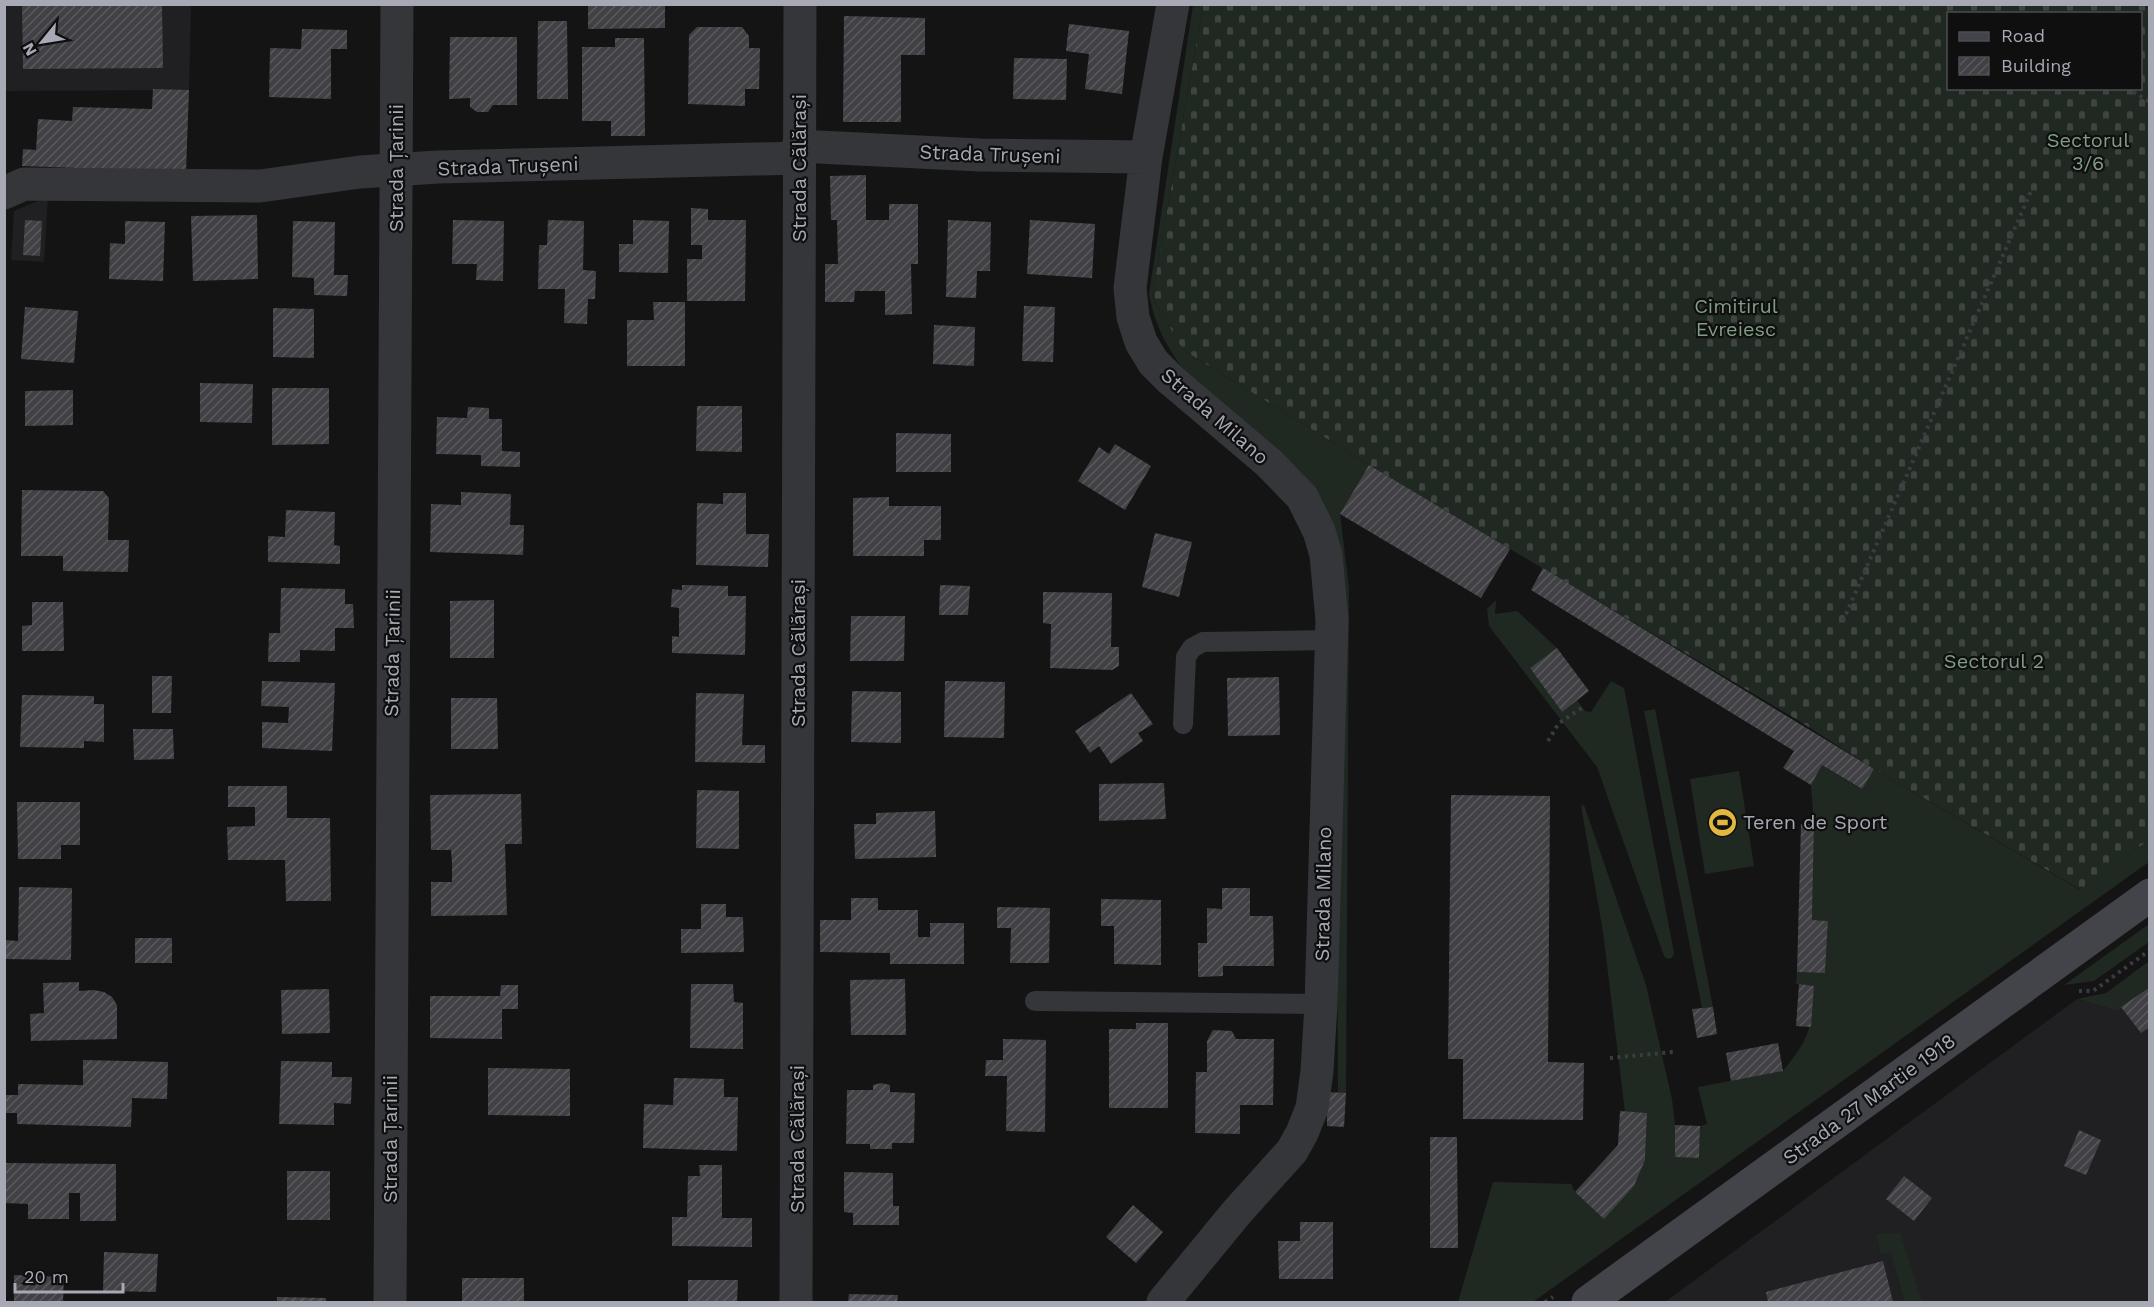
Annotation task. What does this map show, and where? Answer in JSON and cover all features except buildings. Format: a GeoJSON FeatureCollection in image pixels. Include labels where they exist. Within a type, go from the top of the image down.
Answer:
{"type":"FeatureCollection","features":[{"type":"Feature","properties":{"kind":"main road","name":"Strada 27 Martie 1918"},"geometry":{"type":"LineString","coordinates":[[1588,1302],[2150,895]]}},
{"type":"Feature","properties":{"kind":"street","name":"Strada Țarinii"},"geometry":{"type":"LineString","coordinates":[[390,1302],[397,4]]}},
{"type":"Feature","properties":{"kind":"street","name":"Strada Călărași"},"geometry":{"type":"LineString","coordinates":[[796,1302],[800,4]]}},
{"type":"Feature","properties":{"kind":"street","name":"Strada Milano"},"geometry":{"type":"LineString","coordinates":[[1163,1302],[1292,1151],[1312,1108],[1321,1004],[1331,640],[1331,602],[1326,555],[1319,531],[1302,497],[1269,463],[1153,362],[1141,342],[1133,317],[1130,288],[1146,158],[1173,4]]}},
{"type":"Feature","properties":{"kind":"street","name":"Strada Trușeni"},"geometry":{"type":"LineString","coordinates":[[4,193],[24,184],[260,186],[360,172],[438,167],[798,152],[1146,158]]}},
{"type":"Feature","properties":{"kind":"lane"},"geometry":{"type":"LineString","coordinates":[[1183,724],[1186,657],[1192,648],[1203,642],[1331,640]]}},
{"type":"Feature","properties":{"kind":"lane"},"geometry":{"type":"LineString","coordinates":[[1035,1001],[1321,1004]]}},
{"type":"Feature","properties":{"kind":"path"},"geometry":{"type":"LineString","coordinates":[[2130,90],[2150,102]]}},
{"type":"Feature","properties":{"kind":"path"},"geometry":{"type":"LineString","coordinates":[[1843,621],[2032,189]]}},
{"type":"Feature","properties":{"kind":"path"},"geometry":{"type":"LineString","coordinates":[[1548,741],[1559,723],[1585,706]]}},
{"type":"Feature","properties":{"kind":"path"},"geometry":{"type":"LineString","coordinates":[[1610,1058],[1673,1052]]}},
{"type":"Feature","properties":{"kind":"shaded area"},"geometry":{"type":"Polygon","coordinates":[[[4,5],[191,5],[189,90],[5,91],[4,5]]]}},
{"type":"Feature","properties":{"kind":"shaded area"},"geometry":{"type":"Polygon","coordinates":[[[48,197],[44,262],[11,260],[14,211],[48,197]]]}},
{"type":"Feature","properties":{"kind":"shaded area"},"geometry":{"type":"Polygon","coordinates":[[[2149,987],[2149,1302],[1665,1302],[2077,999],[2118,1011],[2149,987]]]}},
{"type":"Feature","properties":{"kind":"green space"},"geometry":{"type":"Polygon","coordinates":[[[1193,5],[1203,5],[1152,297],[1183,350],[1369,465],[1340,514],[1349,587],[1346,1093],[1338,1093],[1335,541],[1185,372],[1162,335],[1154,316],[1149,294],[1193,5]]]}},
{"type":"Feature","properties":{"kind":"green space","name":"Cimitirul Evreiesc"},"geometry":{"type":"Polygon","coordinates":[[[1203,5],[2149,5],[2149,840],[2081,890],[1874,769],[1796,719],[1369,465],[1183,350],[1152,297],[1203,5]]]}},
{"type":"Feature","properties":{"kind":"green space"},"geometry":{"type":"Polygon","coordinates":[[[1496,600],[1495,614],[1517,611],[1557,648],[1530,668],[1561,711],[1577,700],[1585,711],[1591,712],[1611,681],[1624,688],[1674,953],[1672,958],[1667,959],[1664,956],[1597,767],[1489,626],[1487,609],[1496,600]]]}},
{"type":"Feature","properties":{"kind":"green space"},"geometry":{"type":"Polygon","coordinates":[[[1655,709],[1713,1007],[1702,1008],[1644,711],[1655,709]]]}},
{"type":"Feature","properties":{"kind":"green space"},"geometry":{"type":"Polygon","coordinates":[[[1822,765],[1861,789],[1874,769],[2080,890],[2149,840],[2149,862],[1533,1302],[1458,1302],[1493,1182],[1571,1184],[1575,1192],[1604,1218],[1634,1186],[1645,1160],[1647,1113],[1625,1112],[1603,932],[1581,806],[1584,805],[1646,985],[1672,1099],[1675,1157],[1699,1158],[1700,1126],[1707,1124],[1698,1087],[1783,1071],[1808,1032],[1814,986],[1796,984],[1797,972],[1825,973],[1828,921],[1812,920],[1814,824],[1811,785],[1822,765]]]}},
{"type":"Feature","properties":{"kind":"green space","name":"Teren de Sport"},"geometry":{"type":"Polygon","coordinates":[[[1739,771],[1754,866],[1705,874],[1690,779],[1739,771]]]}},
{"type":"Feature","properties":{"kind":"green space"},"geometry":{"type":"Polygon","coordinates":[[[2149,924],[2149,942],[2094,981],[2064,985],[2149,924]]]}},
{"type":"Feature","properties":{"kind":"green space"},"geometry":{"type":"Polygon","coordinates":[[[2149,961],[2149,987],[2118,1011],[2077,999],[2106,993],[2149,961]]]}},
{"type":"Feature","properties":{"kind":"green space"},"geometry":{"type":"Polygon","coordinates":[[[1900,1233],[1922,1302],[1905,1302],[1891,1253],[1881,1253],[1876,1234],[1900,1233]]]}},
{"type":"Feature","properties":{"kind":"place","name":"Teren de Sport"},"geometry":{"type":"Point","coordinates":[1722,822]}},
{"type":"Feature","properties":{"kind":"park label","name":"Sectorul 3/6"},"geometry":{"type":"Point","coordinates":[2088,152]}},
{"type":"Feature","properties":{"kind":"park label","name":"Sectorul 2"},"geometry":{"type":"Point","coordinates":[1994,661]}}]}
